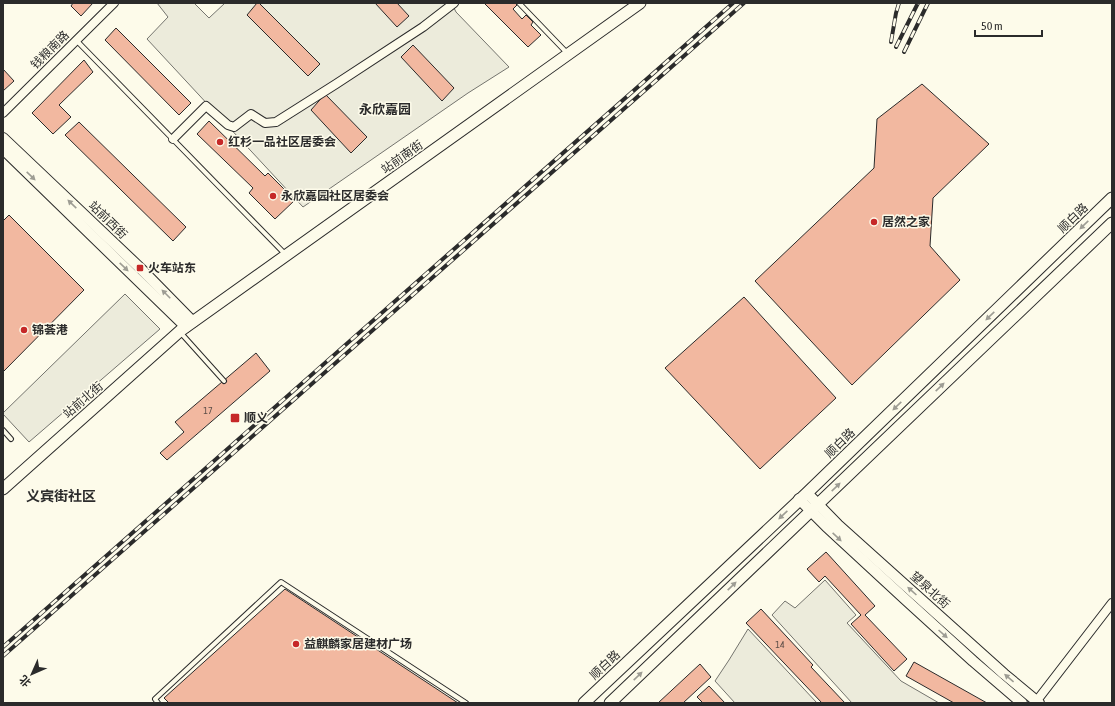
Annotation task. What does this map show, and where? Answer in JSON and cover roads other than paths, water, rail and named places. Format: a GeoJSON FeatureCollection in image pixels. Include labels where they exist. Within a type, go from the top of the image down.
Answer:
{"type":"FeatureCollection","features":[{"type":"Feature","properties":{"kind":"main road","name":"站前南街"},"geometry":{"type":"LineString","coordinates":[[186,327],[640,3]]}},
{"type":"Feature","properties":{"kind":"main road","name":"顺白路"},"geometry":{"type":"LineString","coordinates":[[584,703],[803,496],[1112,198]]}},
{"type":"Feature","properties":{"kind":"main road"},"geometry":{"type":"LineString","coordinates":[[610,703],[1112,223]]}},
{"type":"Feature","properties":{"kind":"main road","name":"站前北街"},"geometry":{"type":"LineString","coordinates":[[3,489],[186,327]]}},
{"type":"Feature","properties":{"kind":"street","name":"钱粮南路"},"geometry":{"type":"LineString","coordinates":[[3,114],[114,3]]}},
{"type":"Feature","properties":{"kind":"street"},"geometry":{"type":"LineString","coordinates":[[173,139],[206,106],[234,127],[251,114],[266,123],[276,122],[423,27],[454,3]]}},
{"type":"Feature","properties":{"kind":"street","name":"站前西街"},"geometry":{"type":"LineString","coordinates":[[3,138],[140,268],[186,327]]}},
{"type":"Feature","properties":{"kind":"street","name":"站前西街"},"geometry":{"type":"LineString","coordinates":[[3,149],[186,327]]}},
{"type":"Feature","properties":{"kind":"street","name":"望泉北街"},"geometry":{"type":"LineString","coordinates":[[803,496],[814,508],[826,526],[905,600],[1022,703]]}},
{"type":"Feature","properties":{"kind":"street","name":"望泉北街"},"geometry":{"type":"LineString","coordinates":[[814,508],[838,525],[1037,702]]}},
{"type":"Feature","properties":{"kind":"street"},"geometry":{"type":"LineString","coordinates":[[1037,702],[1112,603]]}},
{"type":"Feature","properties":{"kind":"lane"},"geometry":{"type":"LineString","coordinates":[[518,3],[568,54]]}},
{"type":"Feature","properties":{"kind":"lane"},"geometry":{"type":"LineString","coordinates":[[76,40],[286,255]]}},
{"type":"Feature","properties":{"kind":"lane"},"geometry":{"type":"LineString","coordinates":[[186,327],[224,381]]}},
{"type":"Feature","properties":{"kind":"lane"},"geometry":{"type":"LineString","coordinates":[[3,430],[11,439]]}},
{"type":"Feature","properties":{"kind":"lane"},"geometry":{"type":"LineString","coordinates":[[158,703],[155,699],[281,582],[466,703]]}},
{"type":"Feature","properties":{"kind":"railway"},"geometry":{"type":"LineString","coordinates":[[3,647],[733,3]]}},
{"type":"Feature","properties":{"kind":"railway"},"geometry":{"type":"LineString","coordinates":[[3,656],[744,3]]}},
{"type":"Feature","properties":{"kind":"railway"},"geometry":{"type":"LineString","coordinates":[[891,42],[899,3]]}},
{"type":"Feature","properties":{"kind":"railway"},"geometry":{"type":"LineString","coordinates":[[896,47],[918,3]]}},
{"type":"Feature","properties":{"kind":"railway"},"geometry":{"type":"LineString","coordinates":[[904,52],[928,3]]}},
{"type":"Feature","properties":{"kind":"place","name":"红杉一品社区居委会"},"geometry":{"type":"Point","coordinates":[220,142]}},
{"type":"Feature","properties":{"kind":"place","name":"永欣嘉园社区居委会"},"geometry":{"type":"Point","coordinates":[273,196]}},
{"type":"Feature","properties":{"kind":"place","name":"居然之家"},"geometry":{"type":"Point","coordinates":[874,222]}},
{"type":"Feature","properties":{"kind":"place","name":"火车站东"},"geometry":{"type":"Point","coordinates":[140,268]}},
{"type":"Feature","properties":{"kind":"place","name":"锦荟港"},"geometry":{"type":"Point","coordinates":[24,330]}},
{"type":"Feature","properties":{"kind":"place","name":"顺义"},"geometry":{"type":"Point","coordinates":[235,418]}},
{"type":"Feature","properties":{"kind":"place","name":"益麒麟家居建材广场"},"geometry":{"type":"Point","coordinates":[296,644]}},
{"type":"Feature","properties":{"kind":"district","name":"永欣嘉园"},"geometry":{"type":"Point","coordinates":[385,109]}},
{"type":"Feature","properties":{"kind":"district","name":"义宾街社区"},"geometry":{"type":"Point","coordinates":[61,496]}}]}
